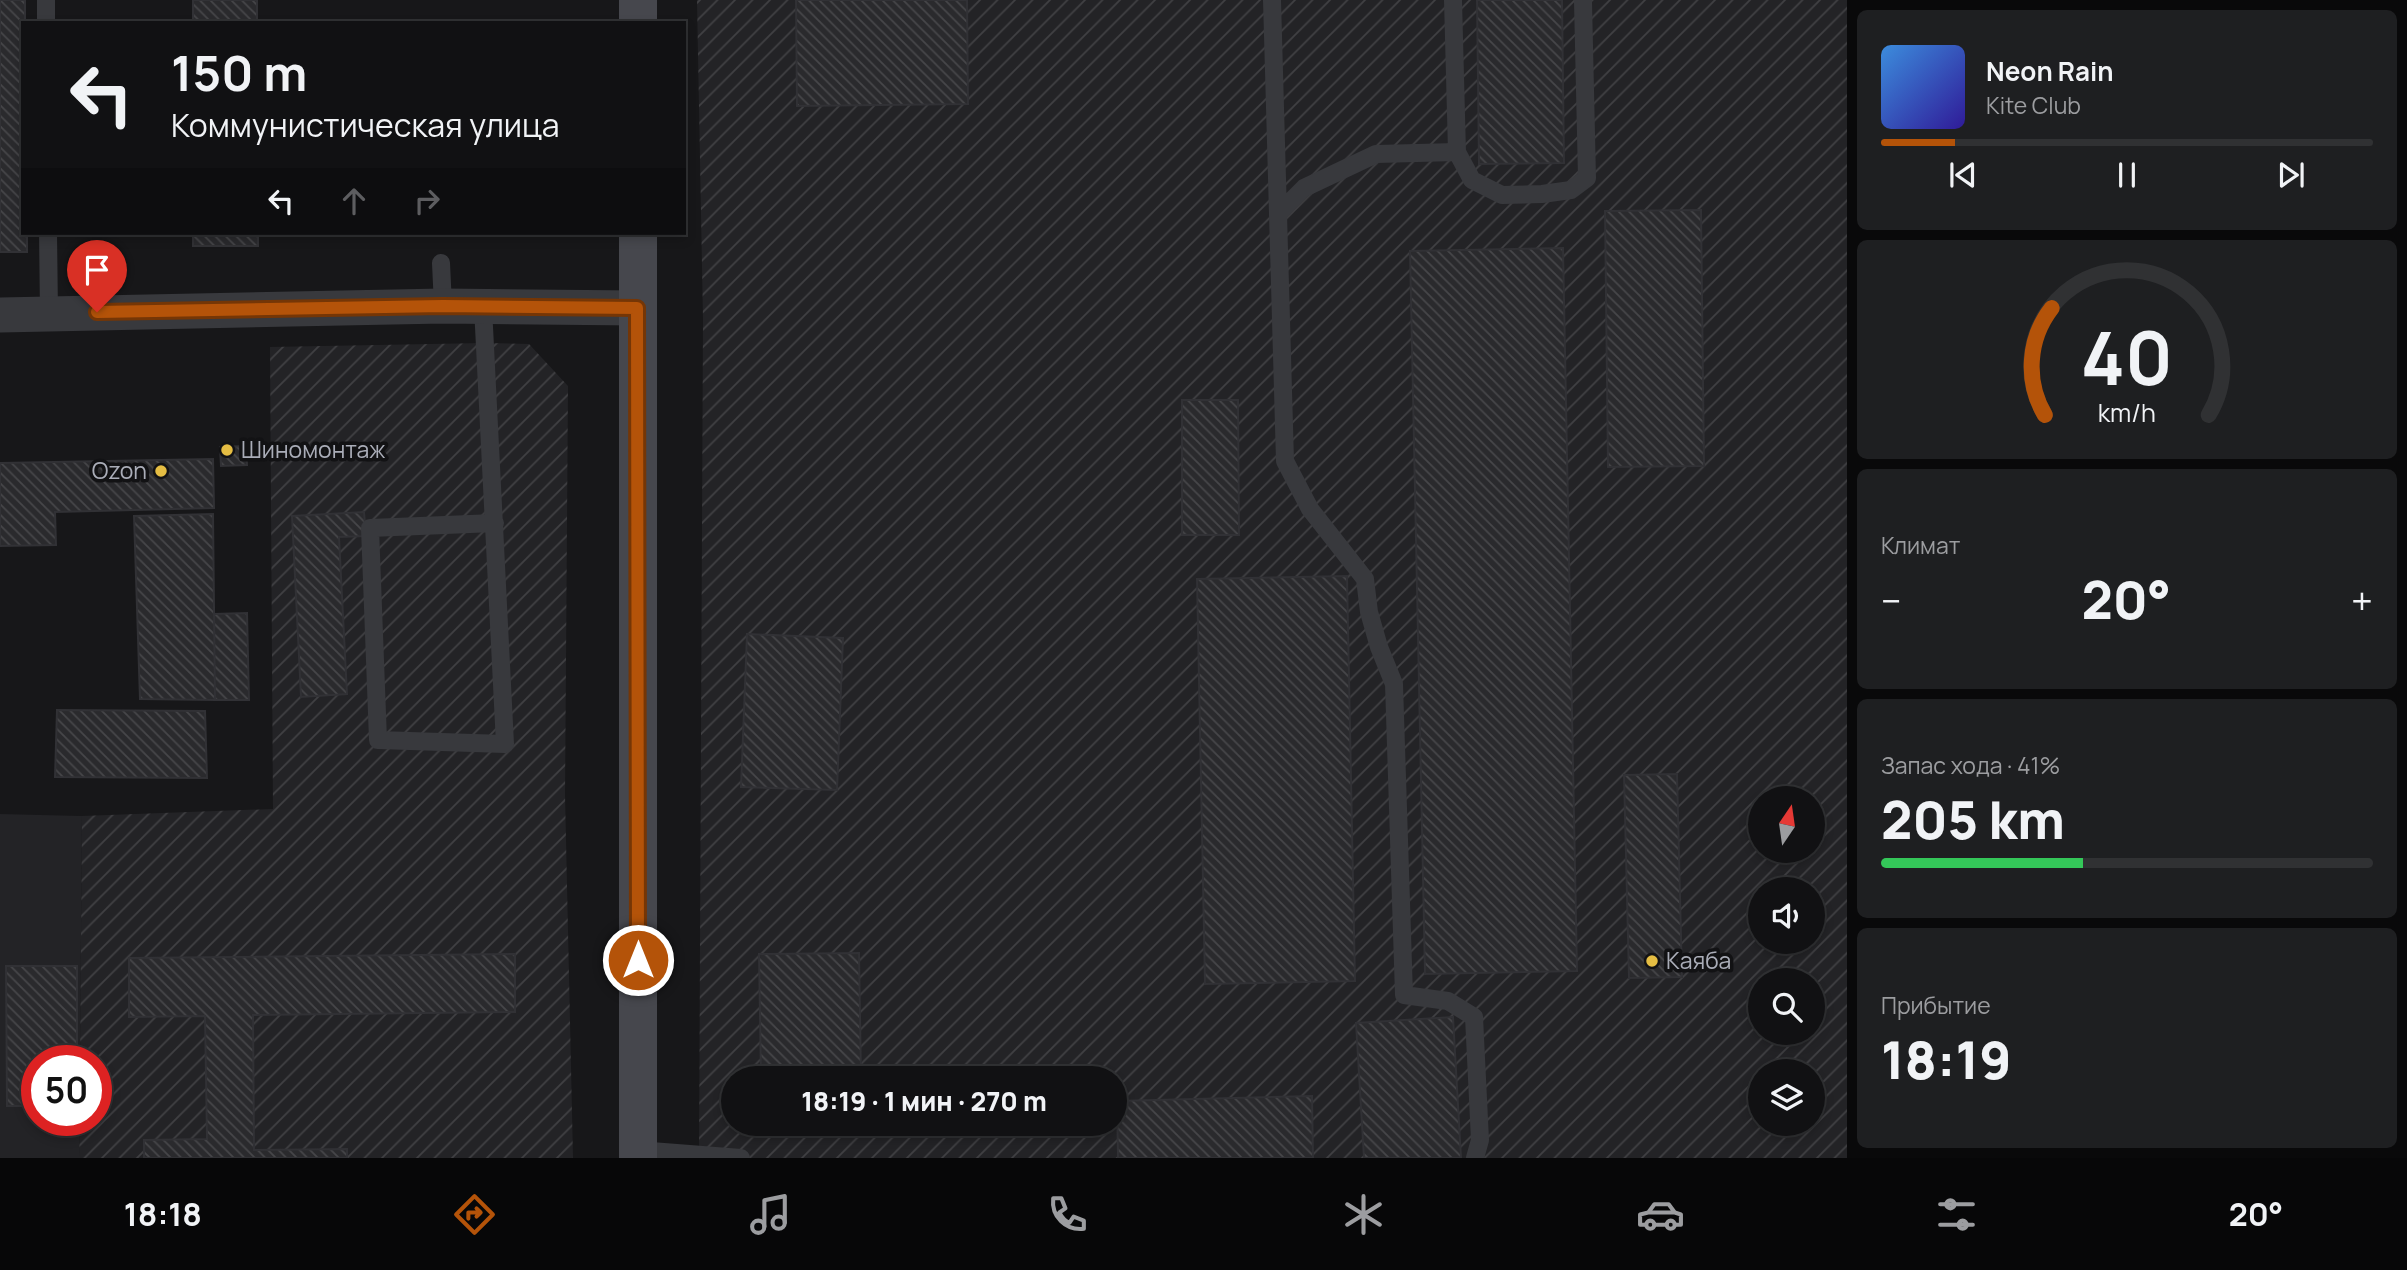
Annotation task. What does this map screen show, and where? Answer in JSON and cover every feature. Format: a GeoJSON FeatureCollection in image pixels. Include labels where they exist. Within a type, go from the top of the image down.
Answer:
{"type":"FeatureCollection","features":[{"type":"Feature","properties":{"kind":"main road"},"geometry":{"type":"LineString","coordinates":[[638,0],[638,21]]}},
{"type":"Feature","properties":{"kind":"main road"},"geometry":{"type":"LineString","coordinates":[[638,235],[638,1154]]}},
{"type":"Feature","properties":{"kind":"street"},"geometry":{"type":"LineString","coordinates":[[0,315],[443,306],[637,308]]}},
{"type":"Feature","properties":{"kind":"lane"},"geometry":{"type":"LineString","coordinates":[[46,0],[46,21]]}},
{"type":"Feature","properties":{"kind":"lane"},"geometry":{"type":"LineString","coordinates":[[1272,0],[1285,461],[1310,509],[1365,579],[1369,612],[1394,684],[1404,995],[1448,1001],[1474,1017],[1480,1140],[1475,1158]]}},
{"type":"Feature","properties":{"kind":"lane"},"geometry":{"type":"LineString","coordinates":[[1453,0],[1457,152],[1472,180],[1502,195],[1571,190],[1587,178],[1583,2]]}},
{"type":"Feature","properties":{"kind":"lane"},"geometry":{"type":"LineString","coordinates":[[1278,214],[1304,188],[1376,154],[1457,152]]}},
{"type":"Feature","properties":{"kind":"lane"},"geometry":{"type":"LineString","coordinates":[[48,235],[49,313]]}},
{"type":"Feature","properties":{"kind":"lane"},"geometry":{"type":"LineString","coordinates":[[441,263],[443,306]]}},
{"type":"Feature","properties":{"kind":"lane"},"geometry":{"type":"LineString","coordinates":[[483,306],[495,523],[505,744],[378,740],[370,528],[495,523]]}},
{"type":"Feature","properties":{"kind":"lane"},"geometry":{"type":"LineString","coordinates":[[638,1154],[741,1158]]}},
{"type":"Feature","properties":{"kind":"shaded area"},"geometry":{"type":"Polygon","coordinates":[[[697,0],[1847,0],[1847,1158],[699,1158],[703,319],[697,0]]]}},
{"type":"Feature","properties":{"kind":"shaded area"},"geometry":{"type":"Polygon","coordinates":[[[529,344],[568,386],[565,795],[573,1158],[79,1158],[80,1136],[112,1136],[112,1045],[80,1045],[82,816],[273,809],[270,347],[529,344]]]}},
{"type":"Feature","properties":{"kind":"shaded area"},"geometry":{"type":"Polygon","coordinates":[[[0,814],[82,816],[80,1045],[21,1045],[21,1136],[80,1136],[79,1158],[0,1158],[0,814]]]}},
{"type":"Feature","properties":{"kind":"building"},"geometry":{"type":"Polygon","coordinates":[[[0,0],[25,0],[25,21],[21,21],[21,235],[27,235],[27,252],[0,252],[0,0]]]}},
{"type":"Feature","properties":{"kind":"building"},"geometry":{"type":"Polygon","coordinates":[[[193,0],[257,0],[257,21],[193,21],[193,0]]]}},
{"type":"Feature","properties":{"kind":"building"},"geometry":{"type":"Polygon","coordinates":[[[796,0],[967,0],[968,104],[797,106],[796,0]]]}},
{"type":"Feature","properties":{"kind":"building"},"geometry":{"type":"Polygon","coordinates":[[[1477,0],[1562,0],[1564,163],[1479,164],[1477,0]]]}},
{"type":"Feature","properties":{"kind":"building"},"geometry":{"type":"Polygon","coordinates":[[[1701,210],[1704,466],[1608,467],[1605,211],[1701,210]]]}},
{"type":"Feature","properties":{"kind":"building"},"geometry":{"type":"Polygon","coordinates":[[[193,235],[258,235],[258,246],[193,246],[193,235]]]}},
{"type":"Feature","properties":{"kind":"building"},"geometry":{"type":"Polygon","coordinates":[[[1563,248],[1577,971],[1425,974],[1410,251],[1563,248]]]}},
{"type":"Feature","properties":{"kind":"building"},"geometry":{"type":"Polygon","coordinates":[[[1182,400],[1238,400],[1239,535],[1182,535],[1182,400]]]}},
{"type":"Feature","properties":{"kind":"building"},"geometry":{"type":"Polygon","coordinates":[[[246,446],[247,465],[221,466],[220,447],[246,446]]]}},
{"type":"Feature","properties":{"kind":"building"},"geometry":{"type":"Polygon","coordinates":[[[213,459],[214,508],[55,512],[56,545],[0,546],[0,463],[213,459]]]}},
{"type":"Feature","properties":{"kind":"building"},"geometry":{"type":"Polygon","coordinates":[[[364,512],[366,536],[339,537],[347,694],[301,697],[292,516],[364,512]]]}},
{"type":"Feature","properties":{"kind":"building"},"geometry":{"type":"Polygon","coordinates":[[[213,514],[215,700],[140,699],[134,516],[213,514]]]}},
{"type":"Feature","properties":{"kind":"building"},"geometry":{"type":"Polygon","coordinates":[[[1347,576],[1355,981],[1205,984],[1197,579],[1347,576]]]}},
{"type":"Feature","properties":{"kind":"building"},"geometry":{"type":"Polygon","coordinates":[[[247,613],[249,700],[215,700],[214,614],[247,613]]]}},
{"type":"Feature","properties":{"kind":"building"},"geometry":{"type":"Polygon","coordinates":[[[747,634],[843,638],[837,790],[741,787],[747,634]]]}},
{"type":"Feature","properties":{"kind":"building"},"geometry":{"type":"Polygon","coordinates":[[[57,710],[205,711],[207,778],[55,777],[57,710]]]}},
{"type":"Feature","properties":{"kind":"building"},"geometry":{"type":"Polygon","coordinates":[[[1677,774],[1682,977],[1629,978],[1624,775],[1677,774]]]}},
{"type":"Feature","properties":{"kind":"building"},"geometry":{"type":"Polygon","coordinates":[[[859,953],[861,1066],[761,1066],[759,954],[859,953]]]}},
{"type":"Feature","properties":{"kind":"building"},"geometry":{"type":"Polygon","coordinates":[[[515,954],[515,1012],[253,1015],[254,1150],[347,1149],[347,1158],[144,1158],[144,1140],[207,1139],[205,1016],[129,1017],[129,958],[515,954]]]}},
{"type":"Feature","properties":{"kind":"building"},"geometry":{"type":"Polygon","coordinates":[[[6,966],[77,966],[77,1045],[21,1045],[21,1106],[7,1106],[6,966]]]}},
{"type":"Feature","properties":{"kind":"building"},"geometry":{"type":"Polygon","coordinates":[[[1453,1017],[1461,1158],[1364,1158],[1356,1023],[1453,1017]]]}},
{"type":"Feature","properties":{"kind":"building"},"geometry":{"type":"Polygon","coordinates":[[[1312,1096],[1313,1158],[1118,1158],[1118,1136],[1127,1136],[1127,1101],[1312,1096]]]}},
{"type":"Feature","properties":{"kind":"place","name":"Шиномонтаж"},"geometry":{"type":"Point","coordinates":[227,450]}},
{"type":"Feature","properties":{"kind":"place","name":"Ozon"},"geometry":{"type":"Point","coordinates":[161,471]}},
{"type":"Feature","properties":{"kind":"place","name":"Каяба"},"geometry":{"type":"Point","coordinates":[1652,961]}},
{"type":"Feature","properties":{"kind":"route"},"geometry":{"type":"LineString","coordinates":[[97,312],[443,306],[637,308],[638,960]]}}]}
